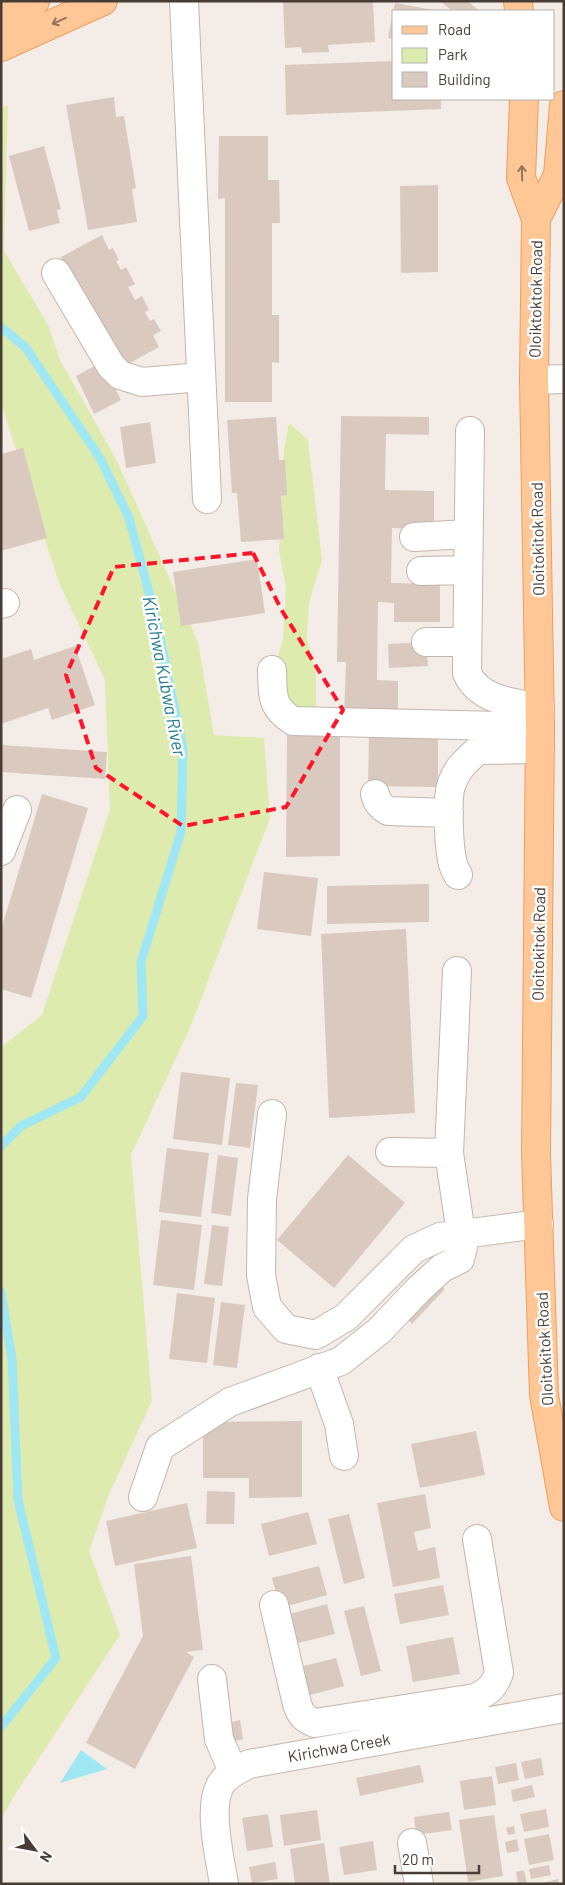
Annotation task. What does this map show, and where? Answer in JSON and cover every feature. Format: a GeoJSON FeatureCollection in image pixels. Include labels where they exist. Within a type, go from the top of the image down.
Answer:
{"type":"FeatureCollection","features":[{"type":"Feature","properties":{"kind":"main road"},"geometry":{"type":"LineString","coordinates":[[1,17],[35,1]]}},
{"type":"Feature","properties":{"kind":"main road"},"geometry":{"type":"LineString","coordinates":[[1,47],[103,1]]}},
{"type":"Feature","properties":{"kind":"main road","name":"Oloiktoktok Road"},"geometry":{"type":"LineString","coordinates":[[524,100],[521,178],[536,219],[534,380]]}},
{"type":"Feature","properties":{"kind":"main road","name":"Oloiktoktok Road"},"geometry":{"type":"LineString","coordinates":[[536,219],[558,176],[564,105]]}},
{"type":"Feature","properties":{"kind":"main road","name":"Oloitokitok Road"},"geometry":{"type":"LineString","coordinates":[[534,380],[540,728],[536,1154],[544,1395],[564,1507]]}},
{"type":"Feature","properties":{"kind":"street"},"geometry":{"type":"LineString","coordinates":[[184,1],[207,499]]}},
{"type":"Feature","properties":{"kind":"street"},"geometry":{"type":"LineString","coordinates":[[56,273],[111,366],[120,375],[142,382],[201,377]]}},
{"type":"Feature","properties":{"kind":"street"},"geometry":{"type":"LineString","coordinates":[[534,380],[564,379]]}},
{"type":"Feature","properties":{"kind":"street"},"geometry":{"type":"LineString","coordinates":[[470,431],[467,673],[470,681],[480,690],[504,701],[540,728]]}},
{"type":"Feature","properties":{"kind":"street"},"geometry":{"type":"LineString","coordinates":[[414,537],[468,534]]}},
{"type":"Feature","properties":{"kind":"street"},"geometry":{"type":"LineString","coordinates":[[421,571],[468,570]]}},
{"type":"Feature","properties":{"kind":"street"},"geometry":{"type":"LineString","coordinates":[[426,642],[467,642]]}},
{"type":"Feature","properties":{"kind":"street"},"geometry":{"type":"LineString","coordinates":[[272,670],[273,702],[282,714],[292,721],[540,728]]}},
{"type":"Feature","properties":{"kind":"street"},"geometry":{"type":"LineString","coordinates":[[458,875],[453,864],[449,813],[450,784],[460,766],[478,750],[540,728]]}},
{"type":"Feature","properties":{"kind":"street"},"geometry":{"type":"LineString","coordinates":[[375,794],[377,801],[388,811],[449,813]]}},
{"type":"Feature","properties":{"kind":"street"},"geometry":{"type":"LineString","coordinates":[[1,851],[17,810]]}},
{"type":"Feature","properties":{"kind":"street"},"geometry":{"type":"LineString","coordinates":[[143,1497],[160,1447],[230,1402],[341,1361],[379,1331],[442,1268],[460,1259],[463,1247],[449,1153],[457,971]]}},
{"type":"Feature","properties":{"kind":"street"},"geometry":{"type":"LineString","coordinates":[[272,1114],[262,1199],[261,1275],[267,1308],[286,1329],[316,1335],[346,1317],[414,1249],[440,1237],[538,1224]]}},
{"type":"Feature","properties":{"kind":"street"},"geometry":{"type":"LineString","coordinates":[[390,1152],[449,1153]]}},
{"type":"Feature","properties":{"kind":"street"},"geometry":{"type":"LineString","coordinates":[[319,1368],[339,1424],[344,1456]]}},
{"type":"Feature","properties":{"kind":"street"},"geometry":{"type":"LineString","coordinates":[[274,1606],[296,1704],[301,1715],[307,1720],[315,1723],[466,1712],[475,1698],[493,1687],[499,1673],[477,1539]]}},
{"type":"Feature","properties":{"kind":"street"},"geometry":{"type":"LineString","coordinates":[[212,1679],[219,1739],[233,1772]]}},
{"type":"Feature","properties":{"kind":"street","name":"Kirichwa Creek"},"geometry":{"type":"LineString","coordinates":[[224,1884],[215,1826],[215,1796],[221,1782],[233,1772],[249,1764],[466,1712],[564,1708]]}},
{"type":"Feature","properties":{"kind":"street"},"geometry":{"type":"LineString","coordinates":[[412,1843],[419,1884]]}},
{"type":"Feature","properties":{"kind":"highlighted area"},"geometry":{"type":"Polygon","coordinates":[[[253,553],[281,609],[343,710],[286,807],[183,826],[96,768],[66,675],[114,567],[253,553]]]}},
{"type":"Feature","properties":{"kind":"green space"},"geometry":{"type":"Polygon","coordinates":[[[8,105],[4,251],[48,325],[60,360],[117,461],[198,642],[214,735],[264,738],[270,818],[190,1028],[131,1155],[152,1401],[110,1492],[89,1551],[120,1635],[11,1801],[1,1820],[1,1047],[42,1015],[110,809],[105,680],[59,583],[1,403],[1,108],[8,105]]]}},
{"type":"Feature","properties":{"kind":"green space"},"geometry":{"type":"Polygon","coordinates":[[[289,423],[308,440],[322,560],[309,603],[307,637],[316,674],[316,709],[282,708],[271,681],[283,639],[286,588],[279,551],[284,451],[289,423]]]}},
{"type":"Feature","properties":{"kind":"water"},"geometry":{"type":"Polygon","coordinates":[[[81,1750],[107,1769],[60,1783],[81,1750]]]}},
{"type":"Feature","properties":{"kind":"building"},"geometry":{"type":"Polygon","coordinates":[[[283,1],[373,1],[375,42],[328,45],[329,52],[302,53],[301,47],[285,48],[283,1]]]}},
{"type":"Feature","properties":{"kind":"building"},"geometry":{"type":"Polygon","coordinates":[[[440,1],[467,1],[479,10],[451,10],[440,1]]]}},
{"type":"Feature","properties":{"kind":"building"},"geometry":{"type":"Polygon","coordinates":[[[395,3],[433,10],[393,10],[395,3]]]}},
{"type":"Feature","properties":{"kind":"building"},"geometry":{"type":"Polygon","coordinates":[[[392,18],[392,39],[388,38],[392,18]]]}},
{"type":"Feature","properties":{"kind":"building"},"geometry":{"type":"Polygon","coordinates":[[[392,61],[392,100],[441,100],[441,109],[286,115],[285,65],[392,61]]]}},
{"type":"Feature","properties":{"kind":"building"},"geometry":{"type":"Polygon","coordinates":[[[114,97],[116,117],[124,116],[136,188],[132,189],[137,222],[88,230],[66,105],[114,97]]]}},
{"type":"Feature","properties":{"kind":"building"},"geometry":{"type":"Polygon","coordinates":[[[219,136],[268,136],[268,180],[279,180],[280,223],[272,223],[272,315],[279,315],[279,363],[272,362],[272,402],[225,402],[225,198],[218,199],[219,136]]]}},
{"type":"Feature","properties":{"kind":"building"},"geometry":{"type":"Polygon","coordinates":[[[44,146],[61,209],[57,210],[60,223],[29,231],[9,156],[44,146]]]}},
{"type":"Feature","properties":{"kind":"building"},"geometry":{"type":"Polygon","coordinates":[[[438,185],[438,272],[401,273],[400,186],[438,185]]]}},
{"type":"Feature","properties":{"kind":"building"},"geometry":{"type":"Polygon","coordinates":[[[102,235],[109,250],[113,248],[119,260],[116,261],[121,270],[126,267],[135,284],[128,287],[135,300],[142,296],[149,310],[145,312],[150,321],[154,319],[161,331],[153,335],[159,347],[121,368],[61,257],[102,235]]]}},
{"type":"Feature","properties":{"kind":"building"},"geometry":{"type":"Polygon","coordinates":[[[102,362],[121,400],[94,414],[76,376],[102,362]]]}},
{"type":"Feature","properties":{"kind":"building"},"geometry":{"type":"Polygon","coordinates":[[[341,416],[429,417],[429,435],[386,434],[385,490],[434,491],[434,529],[392,528],[391,583],[440,584],[440,622],[394,622],[394,603],[378,602],[377,680],[398,681],[398,717],[344,717],[346,662],[337,662],[341,416]]]}},
{"type":"Feature","properties":{"kind":"building"},"geometry":{"type":"Polygon","coordinates":[[[276,417],[279,460],[285,460],[287,495],[281,496],[284,539],[241,542],[237,493],[232,493],[227,420],[276,417]]]}},
{"type":"Feature","properties":{"kind":"building"},"geometry":{"type":"Polygon","coordinates":[[[150,422],[156,463],[126,468],[120,427],[150,422]]]}},
{"type":"Feature","properties":{"kind":"building"},"geometry":{"type":"Polygon","coordinates":[[[23,448],[47,538],[1,551],[1,454],[23,448]]]}},
{"type":"Feature","properties":{"kind":"building"},"geometry":{"type":"Polygon","coordinates":[[[257,559],[265,613],[181,626],[173,572],[257,559]]]}},
{"type":"Feature","properties":{"kind":"building"},"geometry":{"type":"Polygon","coordinates":[[[426,642],[428,666],[389,668],[388,644],[426,642]]]}},
{"type":"Feature","properties":{"kind":"building"},"geometry":{"type":"Polygon","coordinates":[[[75,646],[95,705],[52,720],[48,708],[1,724],[1,659],[31,649],[34,660],[75,646]]]}},
{"type":"Feature","properties":{"kind":"building"},"geometry":{"type":"Polygon","coordinates":[[[340,731],[340,856],[286,857],[287,732],[340,731]]]}},
{"type":"Feature","properties":{"kind":"building"},"geometry":{"type":"Polygon","coordinates":[[[369,731],[438,732],[438,787],[368,786],[369,731]]]}},
{"type":"Feature","properties":{"kind":"building"},"geometry":{"type":"Polygon","coordinates":[[[1,745],[107,752],[105,779],[1,772],[1,745]]]}},
{"type":"Feature","properties":{"kind":"building"},"geometry":{"type":"Polygon","coordinates":[[[42,794],[88,808],[31,998],[1,989],[1,930],[42,794]]]}},
{"type":"Feature","properties":{"kind":"building"},"geometry":{"type":"Polygon","coordinates":[[[264,872],[318,878],[311,936],[257,929],[264,872]]]}},
{"type":"Feature","properties":{"kind":"building"},"geometry":{"type":"Polygon","coordinates":[[[429,884],[429,922],[327,924],[327,886],[429,884]]]}},
{"type":"Feature","properties":{"kind":"building"},"geometry":{"type":"Polygon","coordinates":[[[406,929],[415,1113],[329,1118],[321,934],[406,929]]]}},
{"type":"Feature","properties":{"kind":"building"},"geometry":{"type":"Polygon","coordinates":[[[181,1072],[230,1078],[222,1145],[173,1139],[181,1072]]]}},
{"type":"Feature","properties":{"kind":"building"},"geometry":{"type":"Polygon","coordinates":[[[236,1083],[258,1085],[250,1148],[228,1145],[236,1083]]]}},
{"type":"Feature","properties":{"kind":"building"},"geometry":{"type":"Polygon","coordinates":[[[167,1148],[209,1153],[201,1217],[159,1212],[167,1148]]]}},
{"type":"Feature","properties":{"kind":"building"},"geometry":{"type":"Polygon","coordinates":[[[218,1155],[238,1158],[231,1216],[211,1213],[218,1155]]]}},
{"type":"Feature","properties":{"kind":"building"},"geometry":{"type":"Polygon","coordinates":[[[348,1155],[405,1203],[334,1288],[277,1240],[348,1155]]]}},
{"type":"Feature","properties":{"kind":"building"},"geometry":{"type":"Polygon","coordinates":[[[161,1220],[202,1225],[194,1290],[153,1285],[161,1220]]]}},
{"type":"Feature","properties":{"kind":"building"},"geometry":{"type":"Polygon","coordinates":[[[212,1225],[229,1227],[222,1286],[204,1284],[212,1225]]]}},
{"type":"Feature","properties":{"kind":"building"},"geometry":{"type":"Polygon","coordinates":[[[438,1283],[445,1289],[412,1324],[406,1317],[438,1283]]]}},
{"type":"Feature","properties":{"kind":"building"},"geometry":{"type":"Polygon","coordinates":[[[177,1293],[215,1298],[207,1363],[169,1359],[177,1293]]]}},
{"type":"Feature","properties":{"kind":"building"},"geometry":{"type":"Polygon","coordinates":[[[221,1302],[245,1305],[237,1368],[213,1365],[221,1302]]]}},
{"type":"Feature","properties":{"kind":"building"},"geometry":{"type":"Polygon","coordinates":[[[302,1421],[302,1497],[249,1498],[249,1478],[203,1478],[203,1422],[302,1421]]]}},
{"type":"Feature","properties":{"kind":"building"},"geometry":{"type":"Polygon","coordinates":[[[476,1431],[485,1475],[420,1488],[411,1444],[476,1431]]]}},
{"type":"Feature","properties":{"kind":"building"},"geometry":{"type":"Polygon","coordinates":[[[207,1491],[235,1492],[234,1524],[206,1524],[207,1491]]]}},
{"type":"Feature","properties":{"kind":"building"},"geometry":{"type":"Polygon","coordinates":[[[425,1494],[431,1528],[414,1532],[418,1551],[435,1547],[440,1578],[393,1587],[377,1503],[425,1494]]]}},
{"type":"Feature","properties":{"kind":"building"},"geometry":{"type":"Polygon","coordinates":[[[187,1503],[197,1548],[115,1566],[106,1521],[187,1503]]]}},
{"type":"Feature","properties":{"kind":"building"},"geometry":{"type":"Polygon","coordinates":[[[308,1512],[317,1544],[269,1556],[261,1524],[308,1512]]]}},
{"type":"Feature","properties":{"kind":"building"},"geometry":{"type":"Polygon","coordinates":[[[349,1514],[365,1578],[344,1584],[328,1519],[349,1514]]]}},
{"type":"Feature","properties":{"kind":"building"},"geometry":{"type":"Polygon","coordinates":[[[191,1556],[203,1650],[186,1652],[194,1657],[135,1769],[86,1743],[143,1636],[134,1564],[191,1556]]]}},
{"type":"Feature","properties":{"kind":"building"},"geometry":{"type":"Polygon","coordinates":[[[319,1566],[327,1595],[280,1608],[272,1578],[319,1566]]]}},
{"type":"Feature","properties":{"kind":"building"},"geometry":{"type":"Polygon","coordinates":[[[443,1585],[449,1615],[400,1624],[394,1594],[443,1585]]]}},
{"type":"Feature","properties":{"kind":"building"},"geometry":{"type":"Polygon","coordinates":[[[327,1604],[335,1634],[290,1645],[282,1616],[327,1604]]]}},
{"type":"Feature","properties":{"kind":"building"},"geometry":{"type":"Polygon","coordinates":[[[364,1606],[381,1671],[361,1676],[344,1611],[364,1606]]]}},
{"type":"Feature","properties":{"kind":"building"},"geometry":{"type":"Polygon","coordinates":[[[453,1637],[460,1674],[413,1682],[406,1646],[453,1637]]]}},
{"type":"Feature","properties":{"kind":"building"},"geometry":{"type":"Polygon","coordinates":[[[336,1658],[344,1686],[299,1698],[292,1669],[336,1658]]]}},
{"type":"Feature","properties":{"kind":"building"},"geometry":{"type":"Polygon","coordinates":[[[240,1720],[243,1739],[224,1744],[220,1725],[240,1720]]]}},
{"type":"Feature","properties":{"kind":"building"},"geometry":{"type":"Polygon","coordinates":[[[541,1758],[544,1775],[525,1779],[521,1762],[541,1758]]]}},
{"type":"Feature","properties":{"kind":"building"},"geometry":{"type":"Polygon","coordinates":[[[516,1763],[519,1780],[498,1784],[495,1767],[516,1763]]]}},
{"type":"Feature","properties":{"kind":"building"},"geometry":{"type":"Polygon","coordinates":[[[420,1765],[424,1782],[360,1796],[356,1778],[420,1765]]]}},
{"type":"Feature","properties":{"kind":"building"},"geometry":{"type":"Polygon","coordinates":[[[492,1776],[496,1805],[464,1810],[460,1781],[492,1776]]]}},
{"type":"Feature","properties":{"kind":"building"},"geometry":{"type":"Polygon","coordinates":[[[532,1785],[535,1797],[513,1802],[511,1790],[532,1785]]]}},
{"type":"Feature","properties":{"kind":"building"},"geometry":{"type":"Polygon","coordinates":[[[546,1809],[549,1827],[524,1832],[520,1814],[546,1809]]]}},
{"type":"Feature","properties":{"kind":"building"},"geometry":{"type":"Polygon","coordinates":[[[317,1810],[321,1840],[284,1846],[280,1815],[317,1810]]]}},
{"type":"Feature","properties":{"kind":"building"},"geometry":{"type":"Polygon","coordinates":[[[449,1812],[452,1830],[416,1835],[414,1817],[449,1812]]]}},
{"type":"Feature","properties":{"kind":"building"},"geometry":{"type":"Polygon","coordinates":[[[268,1814],[273,1847],[247,1851],[242,1818],[268,1814]]]}},
{"type":"Feature","properties":{"kind":"building"},"geometry":{"type":"Polygon","coordinates":[[[494,1815],[503,1876],[468,1882],[459,1820],[494,1815]]]}},
{"type":"Feature","properties":{"kind":"building"},"geometry":{"type":"Polygon","coordinates":[[[514,1826],[515,1834],[508,1835],[506,1828],[514,1826]]]}},
{"type":"Feature","properties":{"kind":"building"},"geometry":{"type":"Polygon","coordinates":[[[549,1834],[554,1860],[529,1865],[524,1839],[549,1834]]]}},
{"type":"Feature","properties":{"kind":"building"},"geometry":{"type":"Polygon","coordinates":[[[517,1839],[519,1851],[507,1853],[505,1842],[517,1839]]]}},
{"type":"Feature","properties":{"kind":"building"},"geometry":{"type":"Polygon","coordinates":[[[373,1841],[377,1870],[344,1875],[339,1847],[373,1841]]]}},
{"type":"Feature","properties":{"kind":"building"},"geometry":{"type":"Polygon","coordinates":[[[324,1843],[330,1884],[295,1884],[290,1849],[324,1843]]]}},
{"type":"Feature","properties":{"kind":"building"},"geometry":{"type":"Polygon","coordinates":[[[275,1862],[278,1879],[252,1883],[249,1867],[275,1862]]]}},
{"type":"Feature","properties":{"kind":"building"},"geometry":{"type":"Polygon","coordinates":[[[549,1865],[551,1875],[531,1879],[529,1869],[549,1865]]]}},
{"type":"Feature","properties":{"kind":"building"},"geometry":{"type":"Polygon","coordinates":[[[524,1870],[527,1884],[518,1884],[516,1872],[524,1870]]]}},
{"type":"Feature","properties":{"kind":"building"},"geometry":{"type":"Polygon","coordinates":[[[558,1879],[559,1884],[542,1884],[542,1883],[558,1879]]]}},
{"type":"Feature","properties":{"kind":"waterway","name":"Kirichwa Kubwa River"},"geometry":{"type":"LineString","coordinates":[[1,327],[26,348],[100,458],[129,518],[156,619],[183,749],[181,832],[141,962],[143,1016],[81,1097],[21,1126],[1,1146]]}},
{"type":"Feature","properties":{"kind":"waterway","name":"Kirichwa Kubwa River"},"geometry":{"type":"LineString","coordinates":[[1,1292],[12,1359],[18,1500],[56,1658],[1,1727]]}}]}
